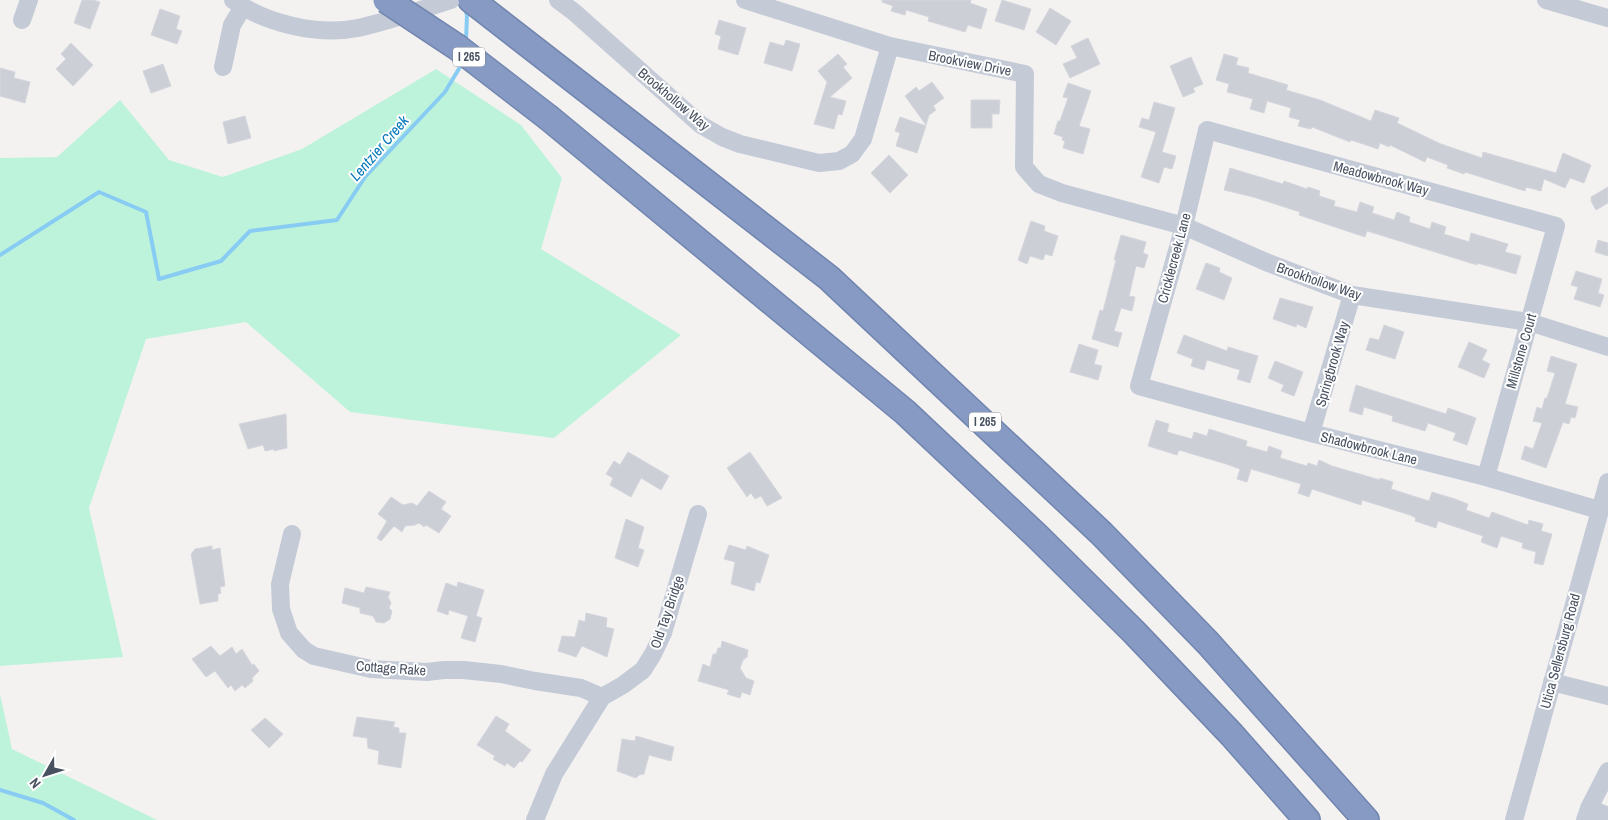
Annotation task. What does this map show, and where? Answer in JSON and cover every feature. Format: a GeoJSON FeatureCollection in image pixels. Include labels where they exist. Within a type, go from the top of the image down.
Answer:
{"type":"FeatureCollection","features":[{"type":"Feature","properties":{"kind":"highway","name":"I 265"},"geometry":{"type":"LineString","coordinates":[[386,0],[457,48],[549,118],[905,412],[1037,536],[1134,632],[1232,735],[1307,820]]}},
{"type":"Feature","properties":{"kind":"highway","name":"I 265"},"geometry":{"type":"LineString","coordinates":[[471,0],[829,278],[1101,533],[1208,643],[1366,820]]}},
{"type":"Feature","properties":{"kind":"street"},"geometry":{"type":"LineString","coordinates":[[22,20],[29,0]]}},
{"type":"Feature","properties":{"kind":"street"},"geometry":{"type":"LineString","coordinates":[[223,67],[238,3],[264,17],[312,29],[356,28],[451,0]]}},
{"type":"Feature","properties":{"kind":"street","name":"Brookhollow Way"},"geometry":{"type":"LineString","coordinates":[[558,0],[701,125],[722,137],[740,144],[819,163],[839,161],[852,154],[863,140],[890,46]]}},
{"type":"Feature","properties":{"kind":"street","name":"Brookview Drive"},"geometry":{"type":"LineString","coordinates":[[745,0],[890,46],[1025,74],[1024,167],[1039,184]]}},
{"type":"Feature","properties":{"kind":"street"},"geometry":{"type":"LineString","coordinates":[[1546,0],[1608,18]]}},
{"type":"Feature","properties":{"kind":"street","name":"Meadowbrook Way"},"geometry":{"type":"LineString","coordinates":[[1207,130],[1556,226]]}},
{"type":"Feature","properties":{"kind":"street","name":"Cricklecreek Lane"},"geometry":{"type":"LineString","coordinates":[[1139,386],[1184,226],[1207,130]]}},
{"type":"Feature","properties":{"kind":"street","name":"Brookhollow Way"},"geometry":{"type":"LineString","coordinates":[[1039,184],[1062,193],[1184,226],[1266,262],[1352,295],[1529,322],[1608,347]]}},
{"type":"Feature","properties":{"kind":"street","name":"Millstone Court"},"geometry":{"type":"LineString","coordinates":[[1486,477],[1556,226]]}},
{"type":"Feature","properties":{"kind":"street","name":"Springbrook Way"},"geometry":{"type":"LineString","coordinates":[[1311,434],[1352,295]]}},
{"type":"Feature","properties":{"kind":"street","name":"Shadowbrook Lane"},"geometry":{"type":"LineString","coordinates":[[1139,386],[1311,434],[1486,477],[1599,510]]}},
{"type":"Feature","properties":{"kind":"street","name":"Utica Sellersburg Road"},"geometry":{"type":"LineString","coordinates":[[1514,820],[1608,482]]}},
{"type":"Feature","properties":{"kind":"street","name":"Old Tay Bridge"},"geometry":{"type":"LineString","coordinates":[[602,696],[623,685],[643,670],[653,654],[663,633],[698,514]]}},
{"type":"Feature","properties":{"kind":"street","name":"Cottage Rake"},"geometry":{"type":"LineString","coordinates":[[292,534],[280,584],[281,608],[289,633],[304,650],[314,656],[371,668],[427,672],[464,670],[501,674],[581,688],[602,696]]}},
{"type":"Feature","properties":{"kind":"street"},"geometry":{"type":"LineString","coordinates":[[1552,682],[1608,696]]}},
{"type":"Feature","properties":{"kind":"street"},"geometry":{"type":"LineString","coordinates":[[535,820],[554,774],[602,696]]}},
{"type":"Feature","properties":{"kind":"street"},"geometry":{"type":"LineString","coordinates":[[1608,771],[1587,814],[1608,816]]}},
{"type":"Feature","properties":{"kind":"green space"},"geometry":{"type":"Polygon","coordinates":[[[436,69],[521,125],[562,178],[541,249],[681,335],[554,438],[350,412],[246,322],[146,339],[89,508],[123,657],[0,666],[0,158],[57,157],[120,100],[169,160],[223,177],[302,149],[436,69]]]}},
{"type":"Feature","properties":{"kind":"green space"},"geometry":{"type":"Polygon","coordinates":[[[0,694],[12,749],[157,820],[0,820],[0,694]]]}},
{"type":"Feature","properties":{"kind":"building"},"geometry":{"type":"Polygon","coordinates":[[[82,0],[100,2],[90,29],[74,23],[82,0]]]}},
{"type":"Feature","properties":{"kind":"building"},"geometry":{"type":"Polygon","coordinates":[[[882,0],[971,0],[970,3],[987,9],[981,29],[968,25],[965,32],[928,21],[929,17],[906,10],[905,15],[891,11],[893,6],[882,2],[882,0]]]}},
{"type":"Feature","properties":{"kind":"building"},"geometry":{"type":"Polygon","coordinates":[[[1002,0],[1031,9],[1024,30],[995,21],[1002,0]]]}},
{"type":"Feature","properties":{"kind":"building"},"geometry":{"type":"Polygon","coordinates":[[[1050,8],[1071,21],[1056,45],[1036,32],[1050,8]]]}},
{"type":"Feature","properties":{"kind":"building"},"geometry":{"type":"Polygon","coordinates":[[[160,9],[180,16],[176,29],[182,31],[177,44],[151,35],[160,9]]]}},
{"type":"Feature","properties":{"kind":"building"},"geometry":{"type":"Polygon","coordinates":[[[719,20],[746,28],[738,55],[718,49],[721,36],[715,34],[719,20]]]}},
{"type":"Feature","properties":{"kind":"building"},"geometry":{"type":"Polygon","coordinates":[[[1088,38],[1100,64],[1070,78],[1063,64],[1077,58],[1071,46],[1088,38]]]}},
{"type":"Feature","properties":{"kind":"building"},"geometry":{"type":"Polygon","coordinates":[[[786,40],[800,44],[792,71],[764,63],[770,42],[784,46],[786,40]]]}},
{"type":"Feature","properties":{"kind":"building"},"geometry":{"type":"Polygon","coordinates":[[[71,43],[93,65],[73,86],[56,69],[66,59],[61,54],[71,43]]]}},
{"type":"Feature","properties":{"kind":"building"},"geometry":{"type":"Polygon","coordinates":[[[838,54],[847,64],[843,67],[852,78],[830,97],[846,101],[842,115],[838,114],[834,129],[814,124],[827,82],[818,71],[838,54]]]}},
{"type":"Feature","properties":{"kind":"building"},"geometry":{"type":"Polygon","coordinates":[[[1224,54],[1238,58],[1236,65],[1249,68],[1248,73],[1288,85],[1286,90],[1320,100],[1371,121],[1375,110],[1399,118],[1397,123],[1441,144],[1482,158],[1483,152],[1556,173],[1563,153],[1591,165],[1584,183],[1570,178],[1565,188],[1544,179],[1541,191],[1526,187],[1525,191],[1465,172],[1464,174],[1447,168],[1448,165],[1427,157],[1425,162],[1390,145],[1389,147],[1380,143],[1378,149],[1351,140],[1350,142],[1312,127],[1311,129],[1298,126],[1300,120],[1289,117],[1291,108],[1267,101],[1264,113],[1250,109],[1253,99],[1227,92],[1229,84],[1216,80],[1224,54]]]}},
{"type":"Feature","properties":{"kind":"building"},"geometry":{"type":"Polygon","coordinates":[[[1191,57],[1203,84],[1193,88],[1195,92],[1183,97],[1170,66],[1191,57]]]}},
{"type":"Feature","properties":{"kind":"building"},"geometry":{"type":"Polygon","coordinates":[[[163,64],[171,86],[151,93],[143,71],[163,64]]]}},
{"type":"Feature","properties":{"kind":"building"},"geometry":{"type":"Polygon","coordinates":[[[0,68],[15,72],[14,78],[30,82],[25,103],[0,96],[0,68]]]}},
{"type":"Feature","properties":{"kind":"building"},"geometry":{"type":"Polygon","coordinates":[[[932,82],[944,98],[933,106],[936,110],[929,115],[926,125],[905,96],[916,87],[919,91],[932,82]]]}},
{"type":"Feature","properties":{"kind":"building"},"geometry":{"type":"Polygon","coordinates":[[[1068,83],[1091,91],[1079,126],[1090,129],[1083,154],[1063,148],[1065,141],[1062,140],[1063,137],[1054,134],[1068,98],[1063,97],[1068,83]]]}},
{"type":"Feature","properties":{"kind":"building"},"geometry":{"type":"Polygon","coordinates":[[[971,100],[1000,100],[999,114],[992,114],[992,128],[971,128],[971,100]]]}},
{"type":"Feature","properties":{"kind":"building"},"geometry":{"type":"Polygon","coordinates":[[[1154,102],[1175,108],[1162,152],[1176,156],[1172,169],[1164,167],[1159,183],[1141,177],[1156,132],[1139,127],[1142,118],[1149,120],[1154,102]]]}},
{"type":"Feature","properties":{"kind":"building"},"geometry":{"type":"Polygon","coordinates":[[[245,116],[251,138],[228,144],[223,122],[245,116]]]}},
{"type":"Feature","properties":{"kind":"building"},"geometry":{"type":"Polygon","coordinates":[[[900,117],[926,126],[917,153],[896,146],[900,133],[895,131],[900,117]]]}},
{"type":"Feature","properties":{"kind":"building"},"geometry":{"type":"Polygon","coordinates":[[[889,155],[908,175],[890,193],[871,173],[889,155]]]}},
{"type":"Feature","properties":{"kind":"building"},"geometry":{"type":"Polygon","coordinates":[[[1230,168],[1283,184],[1284,181],[1307,189],[1308,187],[1320,191],[1319,196],[1335,201],[1334,206],[1357,212],[1360,202],[1374,207],[1372,213],[1394,220],[1397,212],[1410,217],[1409,222],[1430,229],[1432,222],[1446,227],[1444,234],[1469,242],[1471,233],[1508,244],[1505,252],[1521,256],[1516,274],[1477,263],[1477,265],[1367,231],[1365,237],[1299,215],[1300,212],[1224,190],[1230,168]]]}},
{"type":"Feature","properties":{"kind":"building"},"geometry":{"type":"Polygon","coordinates":[[[1608,187],[1608,203],[1596,210],[1591,197],[1608,187]]]}},
{"type":"Feature","properties":{"kind":"building"},"geometry":{"type":"Polygon","coordinates":[[[1031,221],[1045,226],[1044,231],[1058,236],[1052,256],[1045,254],[1043,260],[1030,256],[1027,264],[1018,260],[1031,221]]]}},
{"type":"Feature","properties":{"kind":"building"},"geometry":{"type":"Polygon","coordinates":[[[1121,235],[1146,242],[1143,253],[1148,255],[1144,268],[1136,266],[1129,296],[1135,297],[1132,311],[1121,308],[1114,331],[1122,333],[1118,347],[1092,339],[1100,310],[1103,311],[1121,235]]]}},
{"type":"Feature","properties":{"kind":"building"},"geometry":{"type":"Polygon","coordinates":[[[1598,240],[1608,243],[1608,256],[1595,252],[1598,240]]]}},
{"type":"Feature","properties":{"kind":"building"},"geometry":{"type":"Polygon","coordinates":[[[1206,263],[1220,268],[1219,272],[1232,278],[1224,300],[1196,289],[1206,263]]]}},
{"type":"Feature","properties":{"kind":"building"},"geometry":{"type":"Polygon","coordinates":[[[1576,271],[1602,279],[1598,293],[1604,295],[1600,307],[1574,299],[1578,287],[1571,285],[1576,271]]]}},
{"type":"Feature","properties":{"kind":"building"},"geometry":{"type":"Polygon","coordinates":[[[1280,298],[1313,307],[1306,328],[1297,324],[1296,327],[1273,319],[1280,298]]]}},
{"type":"Feature","properties":{"kind":"building"},"geometry":{"type":"Polygon","coordinates":[[[1384,325],[1404,332],[1395,359],[1366,350],[1370,338],[1379,340],[1384,325]]]}},
{"type":"Feature","properties":{"kind":"building"},"geometry":{"type":"Polygon","coordinates":[[[1184,335],[1227,351],[1228,347],[1258,356],[1250,383],[1237,379],[1240,370],[1207,360],[1204,370],[1191,366],[1193,359],[1177,353],[1184,335]]]}},
{"type":"Feature","properties":{"kind":"building"},"geometry":{"type":"Polygon","coordinates":[[[1469,342],[1487,350],[1482,360],[1490,364],[1484,378],[1458,367],[1469,342]]]}},
{"type":"Feature","properties":{"kind":"building"},"geometry":{"type":"Polygon","coordinates":[[[1079,344],[1098,350],[1094,364],[1102,366],[1098,380],[1070,372],[1079,344]]]}},
{"type":"Feature","properties":{"kind":"building"},"geometry":{"type":"Polygon","coordinates":[[[1551,356],[1577,364],[1565,404],[1578,407],[1575,418],[1571,417],[1569,424],[1563,422],[1546,468],[1521,459],[1525,446],[1533,449],[1542,423],[1533,421],[1537,407],[1542,409],[1555,373],[1547,371],[1551,356]]]}},
{"type":"Feature","properties":{"kind":"building"},"geometry":{"type":"Polygon","coordinates":[[[1275,361],[1303,372],[1294,396],[1281,391],[1284,385],[1268,378],[1275,361]]]}},
{"type":"Feature","properties":{"kind":"building"},"geometry":{"type":"Polygon","coordinates":[[[1356,385],[1446,414],[1448,408],[1476,418],[1467,445],[1453,440],[1456,433],[1428,423],[1425,431],[1392,421],[1393,416],[1364,407],[1362,415],[1349,411],[1356,385]]]}},
{"type":"Feature","properties":{"kind":"building"},"geometry":{"type":"Polygon","coordinates":[[[286,414],[287,448],[265,451],[263,445],[248,449],[239,424],[286,414]]]}},
{"type":"Feature","properties":{"kind":"building"},"geometry":{"type":"Polygon","coordinates":[[[1156,420],[1169,424],[1167,432],[1192,439],[1194,432],[1207,436],[1209,429],[1247,441],[1246,446],[1267,452],[1269,446],[1282,451],[1280,458],[1307,466],[1308,463],[1317,466],[1319,460],[1332,466],[1393,482],[1391,489],[1429,501],[1432,492],[1468,504],[1466,510],[1489,518],[1492,512],[1528,525],[1529,520],[1543,524],[1541,531],[1552,534],[1543,565],[1534,563],[1536,552],[1522,548],[1523,543],[1501,536],[1497,548],[1481,542],[1483,536],[1438,521],[1436,528],[1415,521],[1416,518],[1410,515],[1362,500],[1361,505],[1312,489],[1309,497],[1298,493],[1301,484],[1251,469],[1247,482],[1237,479],[1240,469],[1179,450],[1177,455],[1148,446],[1156,420]]]}},
{"type":"Feature","properties":{"kind":"building"},"geometry":{"type":"Polygon","coordinates":[[[628,452],[669,476],[661,490],[641,478],[631,497],[610,485],[613,478],[606,474],[614,461],[620,465],[628,452]]]}},
{"type":"Feature","properties":{"kind":"building"},"geometry":{"type":"Polygon","coordinates":[[[750,452],[782,498],[767,506],[761,496],[755,499],[751,493],[747,497],[727,468],[750,452]]]}},
{"type":"Feature","properties":{"kind":"building"},"geometry":{"type":"Polygon","coordinates":[[[429,491],[446,502],[441,509],[451,516],[439,533],[419,523],[405,526],[402,532],[394,526],[381,541],[377,538],[387,521],[378,514],[391,497],[403,505],[412,503],[417,506],[429,491]]]}},
{"type":"Feature","properties":{"kind":"building"},"geometry":{"type":"Polygon","coordinates":[[[626,519],[644,527],[638,548],[644,550],[638,567],[615,558],[626,519]]]}},
{"type":"Feature","properties":{"kind":"building"},"geometry":{"type":"Polygon","coordinates":[[[729,545],[746,550],[747,546],[769,555],[760,583],[756,582],[754,591],[731,584],[735,562],[724,559],[729,545]]]}},
{"type":"Feature","properties":{"kind":"building"},"geometry":{"type":"Polygon","coordinates":[[[212,546],[212,550],[220,548],[225,586],[220,587],[221,593],[218,594],[218,601],[200,604],[191,554],[195,549],[212,546]]]}},
{"type":"Feature","properties":{"kind":"building"},"geometry":{"type":"Polygon","coordinates":[[[458,582],[484,590],[476,616],[482,618],[475,642],[461,638],[468,616],[449,610],[448,615],[437,611],[446,583],[457,587],[458,582]]]}},
{"type":"Feature","properties":{"kind":"building"},"geometry":{"type":"Polygon","coordinates":[[[366,587],[390,592],[388,597],[391,603],[389,608],[392,611],[390,619],[384,623],[376,622],[373,616],[360,613],[360,608],[342,603],[345,588],[364,593],[366,587]]]}},
{"type":"Feature","properties":{"kind":"building"},"geometry":{"type":"Polygon","coordinates":[[[586,613],[607,618],[606,627],[614,629],[607,657],[582,646],[576,657],[558,651],[562,636],[575,637],[579,620],[585,622],[586,613]]]}},
{"type":"Feature","properties":{"kind":"building"},"geometry":{"type":"Polygon","coordinates":[[[722,641],[748,650],[747,657],[743,660],[740,668],[746,678],[754,681],[750,695],[742,692],[740,698],[727,694],[729,690],[698,681],[703,664],[710,667],[713,654],[716,654],[718,648],[721,648],[722,641]]]}},
{"type":"Feature","properties":{"kind":"building"},"geometry":{"type":"Polygon","coordinates":[[[211,646],[220,656],[232,647],[236,654],[242,649],[252,665],[254,664],[259,671],[252,678],[253,681],[245,688],[242,685],[235,691],[231,685],[228,688],[215,671],[206,677],[192,659],[211,646]]]}},
{"type":"Feature","properties":{"kind":"building"},"geometry":{"type":"Polygon","coordinates":[[[496,716],[509,724],[505,731],[531,750],[522,762],[520,761],[514,768],[507,763],[505,766],[493,759],[495,756],[477,745],[496,716]]]}},
{"type":"Feature","properties":{"kind":"building"},"geometry":{"type":"Polygon","coordinates":[[[357,717],[395,722],[393,727],[399,728],[399,733],[406,733],[401,768],[378,764],[379,751],[368,748],[367,738],[353,736],[357,717]]]}},
{"type":"Feature","properties":{"kind":"building"},"geometry":{"type":"Polygon","coordinates":[[[265,718],[283,734],[269,748],[251,730],[265,718]]]}},
{"type":"Feature","properties":{"kind":"building"},"geometry":{"type":"Polygon","coordinates":[[[636,736],[674,747],[671,761],[649,755],[644,774],[636,778],[617,771],[622,739],[635,741],[636,736]]]}},
{"type":"Feature","properties":{"kind":"waterway","name":"Lentzier Creek"},"geometry":{"type":"LineString","coordinates":[[465,9],[467,15],[466,41]]}},
{"type":"Feature","properties":{"kind":"waterway","name":"Lentzier Creek"},"geometry":{"type":"LineString","coordinates":[[0,255],[99,192],[146,212],[159,279],[221,261],[250,231],[337,220],[365,177],[445,92],[461,63]]}},
{"type":"Feature","properties":{"kind":"waterway","name":"Lentzier Creek"},"geometry":{"type":"LineString","coordinates":[[0,790],[43,803],[74,820]]}}]}
